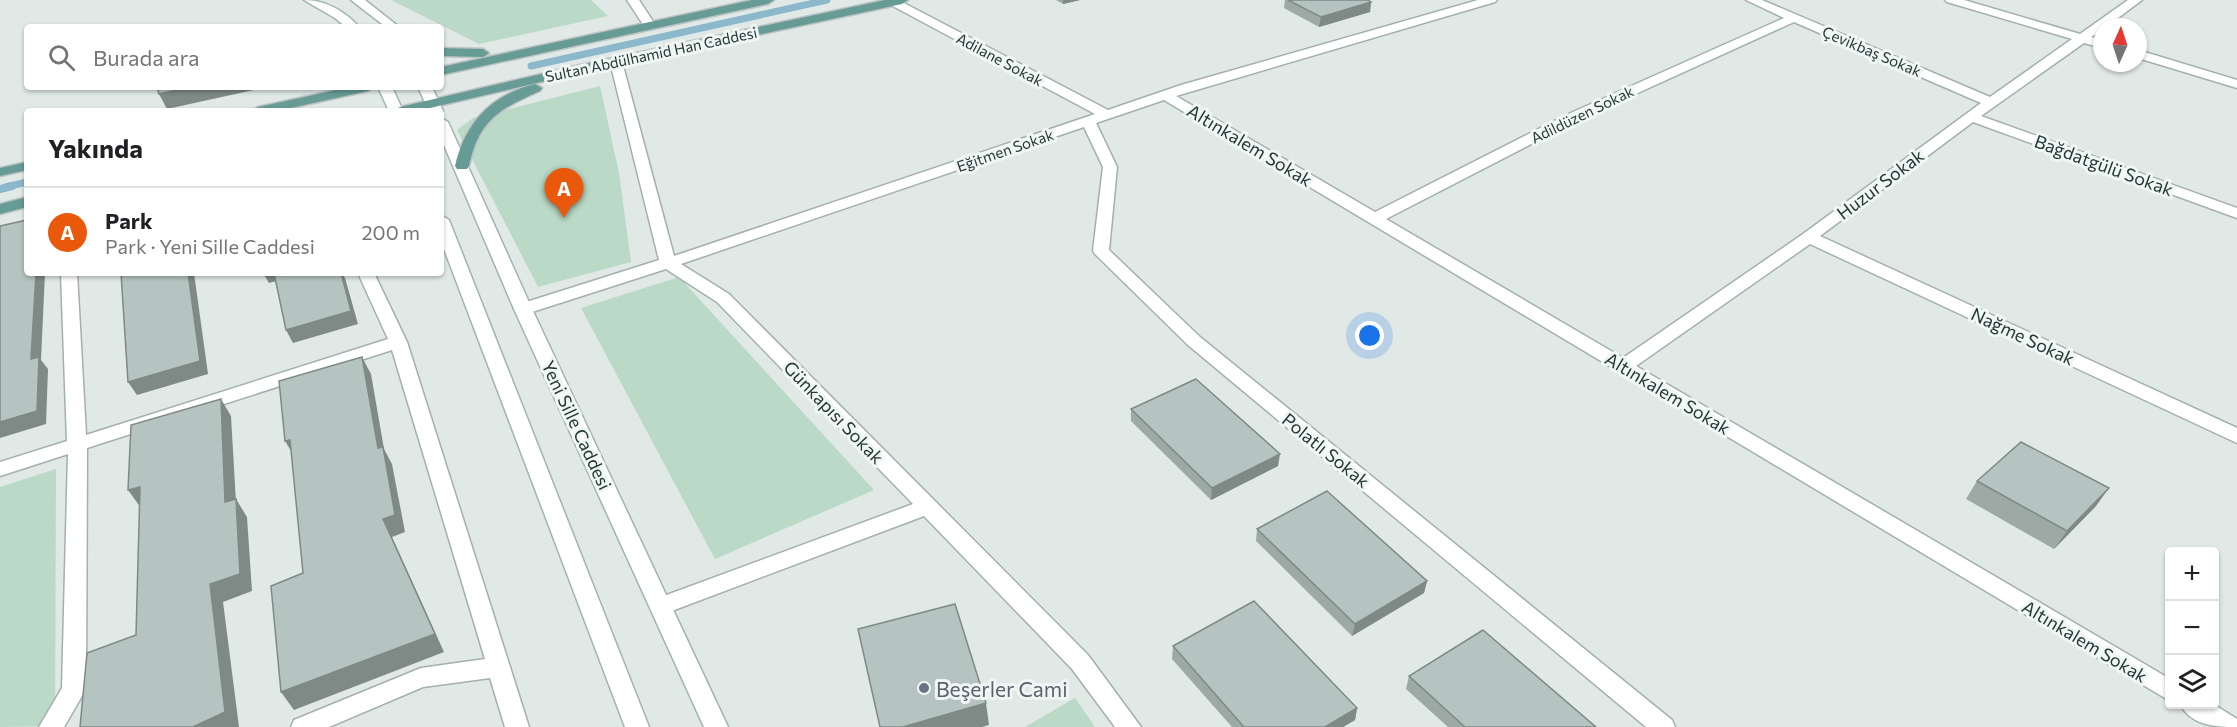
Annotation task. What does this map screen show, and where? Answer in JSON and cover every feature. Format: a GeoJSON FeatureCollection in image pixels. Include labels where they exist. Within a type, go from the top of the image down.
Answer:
{"type":"FeatureCollection","features":[{"type":"Feature","properties":{"kind":"main road","name":"Sultan Abdülhamid Han Caddesi"},"geometry":{"type":"LineString","coordinates":[[444,70],[768,0]]}},
{"type":"Feature","properties":{"kind":"main road","name":"Sultan Abdülhamid Han Caddesi"},"geometry":{"type":"LineString","coordinates":[[434,107],[571,71],[898,1]]}},
{"type":"Feature","properties":{"kind":"main road"},"geometry":{"type":"LineString","coordinates":[[444,52],[479,54],[563,45]]}},
{"type":"Feature","properties":{"kind":"main road"},"geometry":{"type":"LineString","coordinates":[[563,45],[512,60],[503,64],[496,74],[518,80],[571,71]]}},
{"type":"Feature","properties":{"kind":"main road"},"geometry":{"type":"LineString","coordinates":[[462,166],[465,145],[482,117],[514,97],[571,71]]}},
{"type":"Feature","properties":{"kind":"main road"},"geometry":{"type":"LineString","coordinates":[[257,108],[308,90]]}},
{"type":"Feature","properties":{"kind":"main road"},"geometry":{"type":"LineString","coordinates":[[272,108],[354,90]]}},
{"type":"Feature","properties":{"kind":"main road"},"geometry":{"type":"LineString","coordinates":[[281,106],[313,106],[315,108]]}},
{"type":"Feature","properties":{"kind":"main road"},"geometry":{"type":"LineString","coordinates":[[0,172],[24,166]]}},
{"type":"Feature","properties":{"kind":"main road"},"geometry":{"type":"LineString","coordinates":[[0,209],[24,203]]}},
{"type":"Feature","properties":{"kind":"street"},"geometry":{"type":"LineString","coordinates":[[310,0],[329,8],[349,24]]}},
{"type":"Feature","properties":{"kind":"street"},"geometry":{"type":"LineString","coordinates":[[357,0],[389,24]]}},
{"type":"Feature","properties":{"kind":"street"},"geometry":{"type":"LineString","coordinates":[[633,0],[650,26]]}},
{"type":"Feature","properties":{"kind":"street","name":"Eğitmen Sokak"},"geometry":{"type":"LineString","coordinates":[[523,309],[668,263],[1166,95],[1491,0]]}},
{"type":"Feature","properties":{"kind":"street","name":"Çevikbaş Sokak"},"geometry":{"type":"LineString","coordinates":[[1752,0],[1991,102]]}},
{"type":"Feature","properties":{"kind":"street"},"geometry":{"type":"LineString","coordinates":[[1951,0],[2093,42]]}},
{"type":"Feature","properties":{"kind":"street","name":"Huzur Sokak"},"geometry":{"type":"LineString","coordinates":[[1623,366],[1809,237],[1991,102],[2136,0]]}},
{"type":"Feature","properties":{"kind":"street","name":"Adilane Sokak"},"geometry":{"type":"LineString","coordinates":[[898,1],[1098,118]]}},
{"type":"Feature","properties":{"kind":"street","name":"Adildüzen Sokak"},"geometry":{"type":"LineString","coordinates":[[1374,219],[1569,119],[1794,18]]}},
{"type":"Feature","properties":{"kind":"street"},"geometry":{"type":"LineString","coordinates":[[2147,57],[2237,84]]}},
{"type":"Feature","properties":{"kind":"street"},"geometry":{"type":"LineString","coordinates":[[616,62],[668,263]]}},
{"type":"Feature","properties":{"kind":"street"},"geometry":{"type":"LineString","coordinates":[[388,90],[396,108]]}},
{"type":"Feature","properties":{"kind":"street"},"geometry":{"type":"LineString","coordinates":[[426,90],[434,107]]}},
{"type":"Feature","properties":{"kind":"street","name":"Altınkalem Sokak"},"geometry":{"type":"LineString","coordinates":[[1166,95],[2165,689]]}},
{"type":"Feature","properties":{"kind":"street","name":"Bağdatgülü Sokak"},"geometry":{"type":"LineString","coordinates":[[1971,117],[2237,213]]}},
{"type":"Feature","properties":{"kind":"street","name":"Polatlı Sokak"},"geometry":{"type":"LineString","coordinates":[[1098,118],[1110,167],[1101,251],[1194,341],[1663,727]]}},
{"type":"Feature","properties":{"kind":"street","name":"Yeni Sille Caddesi"},"geometry":{"type":"LineString","coordinates":[[444,128],[523,309],[716,727]]}},
{"type":"Feature","properties":{"kind":"street"},"geometry":{"type":"LineString","coordinates":[[444,228],[637,727]]}},
{"type":"Feature","properties":{"kind":"street","name":"Nağme Sokak"},"geometry":{"type":"LineString","coordinates":[[1809,237],[2237,436]]}},
{"type":"Feature","properties":{"kind":"street","name":"Günkapısı Sokak"},"geometry":{"type":"LineString","coordinates":[[668,263],[723,298],[1080,662],[1129,727]]}},
{"type":"Feature","properties":{"kind":"street"},"geometry":{"type":"LineString","coordinates":[[51,727],[74,689],[78,443],[69,276]]}},
{"type":"Feature","properties":{"kind":"street"},"geometry":{"type":"LineString","coordinates":[[367,276],[398,342],[518,727]]}},
{"type":"Feature","properties":{"kind":"street"},"geometry":{"type":"LineString","coordinates":[[0,469],[398,342]]}},
{"type":"Feature","properties":{"kind":"street"},"geometry":{"type":"LineString","coordinates":[[661,606],[927,507]]}},
{"type":"Feature","properties":{"kind":"street"},"geometry":{"type":"LineString","coordinates":[[303,727],[421,678],[500,667]]}},
{"type":"Feature","properties":{"kind":"street"},"geometry":{"type":"LineString","coordinates":[[2199,709],[2230,727]]}},
{"type":"Feature","properties":{"kind":"green space"},"geometry":{"type":"Polygon","coordinates":[[[391,0],[591,0],[608,16],[479,44],[444,26],[444,24],[439,24],[391,0]]]}},
{"type":"Feature","properties":{"kind":"green space"},"geometry":{"type":"Polygon","coordinates":[[[600,86],[619,173],[631,262],[538,287],[457,130],[473,118],[600,86]]]}},
{"type":"Feature","properties":{"kind":"green space"},"geometry":{"type":"Polygon","coordinates":[[[679,277],[874,490],[715,559],[581,308],[679,277]]]}},
{"type":"Feature","properties":{"kind":"green space"},"geometry":{"type":"Polygon","coordinates":[[[56,469],[55,726],[0,727],[0,487],[56,469]]]}},
{"type":"Feature","properties":{"kind":"green space"},"geometry":{"type":"Polygon","coordinates":[[[1075,698],[1095,727],[1025,727],[1075,698]]]}},
{"type":"Feature","properties":{"kind":"building"},"geometry":{"type":"Polygon","coordinates":[[[1288,0],[1368,0],[1371,2],[1321,17],[1288,0]]]}},
{"type":"Feature","properties":{"kind":"building"},"geometry":{"type":"Polygon","coordinates":[[[158,90],[177,90],[159,94],[158,90]]]}},
{"type":"Feature","properties":{"kind":"building"},"geometry":{"type":"Polygon","coordinates":[[[24,221],[24,276],[36,276],[31,359],[39,357],[37,411],[0,422],[0,226],[24,221]]]}},
{"type":"Feature","properties":{"kind":"building"},"geometry":{"type":"Polygon","coordinates":[[[121,276],[188,276],[200,361],[128,382],[121,276]]]}},
{"type":"Feature","properties":{"kind":"building"},"geometry":{"type":"Polygon","coordinates":[[[275,276],[342,276],[351,311],[286,330],[275,276]]]}},
{"type":"Feature","properties":{"kind":"building"},"geometry":{"type":"Polygon","coordinates":[[[362,357],[378,448],[383,447],[395,515],[383,519],[435,634],[281,692],[271,586],[303,573],[290,440],[285,441],[279,381],[362,357]]]}},
{"type":"Feature","properties":{"kind":"building"},"geometry":{"type":"Polygon","coordinates":[[[1196,379],[1280,454],[1212,488],[1131,409],[1196,379]]]}},
{"type":"Feature","properties":{"kind":"building"},"geometry":{"type":"Polygon","coordinates":[[[221,399],[225,502],[236,499],[240,574],[210,584],[225,712],[193,727],[80,727],[87,653],[136,635],[140,487],[128,490],[131,425],[221,399]]]}},
{"type":"Feature","properties":{"kind":"building"},"geometry":{"type":"Polygon","coordinates":[[[2021,442],[2109,488],[2067,531],[1977,481],[2021,442]]]}},
{"type":"Feature","properties":{"kind":"building"},"geometry":{"type":"Polygon","coordinates":[[[1327,491],[1427,581],[1355,624],[1257,529],[1327,491]]]}},
{"type":"Feature","properties":{"kind":"building"},"geometry":{"type":"Polygon","coordinates":[[[1254,601],[1357,708],[1325,727],[1244,727],[1173,646],[1254,601]]]}},
{"type":"Feature","properties":{"kind":"building","name":"Beşerler Cami"},"geometry":{"type":"Polygon","coordinates":[[[955,604],[986,703],[903,727],[880,727],[858,629],[955,604]]]}},
{"type":"Feature","properties":{"kind":"building"},"geometry":{"type":"Polygon","coordinates":[[[1483,630],[1596,727],[1465,727],[1409,676],[1483,630]]]}},
{"type":"Feature","properties":{"kind":"waterway"},"geometry":{"type":"LineString","coordinates":[[531,66],[827,0]]}},
{"type":"Feature","properties":{"kind":"waterway"},"geometry":{"type":"LineString","coordinates":[[6,187],[24,183]]}},
{"type":"Feature","properties":{"kind":"waterway"},"geometry":{"type":"LineString","coordinates":[[0,189],[12,186]]}},
{"type":"Feature","properties":{"kind":"place","name":"Park"},"geometry":{"type":"Point","coordinates":[564,218]}},
{"type":"Feature","properties":{"kind":"place","name":"Beşerler Cami"},"geometry":{"type":"Point","coordinates":[924,688]}}]}
